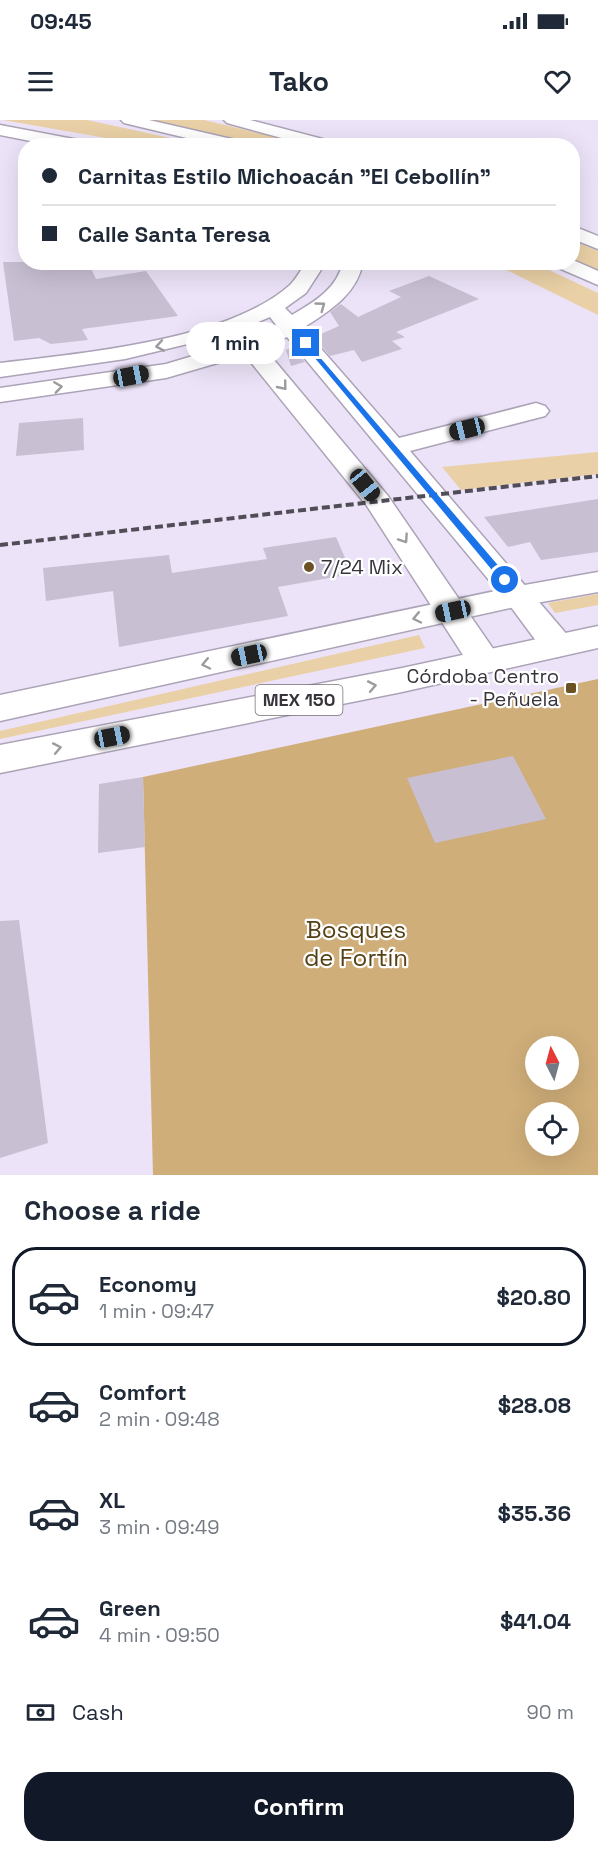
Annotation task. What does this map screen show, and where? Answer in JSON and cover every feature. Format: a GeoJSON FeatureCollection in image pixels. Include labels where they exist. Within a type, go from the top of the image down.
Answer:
{"type":"FeatureCollection","features":[{"type":"Feature","properties":{"kind":"main road"},"geometry":{"type":"LineString","coordinates":[[129,120],[208,138]]}},
{"type":"Feature","properties":{"kind":"main road"},"geometry":{"type":"LineString","coordinates":[[232,120],[301,138]]}},
{"type":"Feature","properties":{"kind":"main road"},"geometry":{"type":"LineString","coordinates":[[0,130],[42,138]]}},
{"type":"Feature","properties":{"kind":"main road"},"geometry":{"type":"LineString","coordinates":[[0,142],[18,145]]}},
{"type":"Feature","properties":{"kind":"main road"},"geometry":{"type":"LineString","coordinates":[[580,235],[598,243]]}},
{"type":"Feature","properties":{"kind":"main road"},"geometry":{"type":"LineString","coordinates":[[0,395],[108,381],[200,362],[241,335],[312,277],[314,270]]}},
{"type":"Feature","properties":{"kind":"main road"},"geometry":{"type":"LineString","coordinates":[[0,370],[293,327],[339,293],[352,270]]}},
{"type":"Feature","properties":{"kind":"main road"},"geometry":{"type":"LineString","coordinates":[[578,270],[598,279]]}},
{"type":"Feature","properties":{"kind":"main road"},"geometry":{"type":"LineString","coordinates":[[273,307],[293,327],[519,596],[557,645]]}},
{"type":"Feature","properties":{"kind":"main road"},"geometry":{"type":"LineString","coordinates":[[241,335],[378,502],[453,611],[484,661]]}},
{"type":"Feature","properties":{"kind":"main road"},"geometry":{"type":"LineString","coordinates":[[393,448],[536,411]]}},
{"type":"Feature","properties":{"kind":"main road"},"geometry":{"type":"LineString","coordinates":[[0,708],[519,596],[598,582]]}},
{"type":"Feature","properties":{"kind":"main road","name":"MEX 150"},"geometry":{"type":"LineString","coordinates":[[0,759],[402,680],[598,637]]}},
{"type":"Feature","properties":{"kind":"shaded area"},"geometry":{"type":"Polygon","coordinates":[[[3,120],[87,120],[171,138],[106,138],[3,120]]]}},
{"type":"Feature","properties":{"kind":"shaded area"},"geometry":{"type":"Polygon","coordinates":[[[149,120],[204,120],[280,138],[230,138],[149,120]]]}},
{"type":"Feature","properties":{"kind":"shaded area"},"geometry":{"type":"Polygon","coordinates":[[[580,244],[598,251],[598,272],[580,263],[580,244]]]}},
{"type":"Feature","properties":{"kind":"shaded area"},"geometry":{"type":"Polygon","coordinates":[[[506,270],[549,270],[598,293],[598,315],[506,270]]]}},
{"type":"Feature","properties":{"kind":"shaded area"},"geometry":{"type":"Polygon","coordinates":[[[598,452],[598,474],[461,490],[442,467],[598,452]]]}},
{"type":"Feature","properties":{"kind":"shaded area"},"geometry":{"type":"Polygon","coordinates":[[[598,594],[598,605],[555,613],[548,603],[598,594]]]}},
{"type":"Feature","properties":{"kind":"shaded area"},"geometry":{"type":"Polygon","coordinates":[[[419,635],[425,648],[0,739],[0,731],[419,635]]]}},
{"type":"Feature","properties":{"kind":"green space","name":"Bosques de Fortín"},"geometry":{"type":"Polygon","coordinates":[[[598,679],[598,1175],[153,1175],[143,777],[598,679]]]}},
{"type":"Feature","properties":{"kind":"building"},"geometry":{"type":"Polygon","coordinates":[[[3,262],[18,262],[18,270],[92,270],[96,279],[146,271],[178,316],[82,329],[88,340],[51,344],[39,338],[14,341],[3,262]]]}},
{"type":"Feature","properties":{"kind":"building"},"geometry":{"type":"Polygon","coordinates":[[[429,276],[479,299],[396,332],[405,337],[392,341],[402,349],[362,362],[354,350],[330,356],[314,337],[339,326],[330,312],[341,304],[358,317],[401,297],[389,291],[429,276]]]}},
{"type":"Feature","properties":{"kind":"building"},"geometry":{"type":"Polygon","coordinates":[[[292,347],[305,362],[291,366],[286,350],[292,347]]]}},
{"type":"Feature","properties":{"kind":"building"},"geometry":{"type":"Polygon","coordinates":[[[83,418],[84,450],[16,456],[19,423],[83,418]]]}},
{"type":"Feature","properties":{"kind":"building"},"geometry":{"type":"Polygon","coordinates":[[[598,499],[598,552],[541,560],[530,542],[508,547],[484,517],[598,499]]]}},
{"type":"Feature","properties":{"kind":"building"},"geometry":{"type":"Polygon","coordinates":[[[336,537],[352,574],[278,587],[288,616],[119,647],[113,591],[46,601],[43,568],[169,555],[172,573],[267,559],[263,548],[336,537]]]}},
{"type":"Feature","properties":{"kind":"building"},"geometry":{"type":"Polygon","coordinates":[[[513,756],[546,819],[435,843],[407,778],[513,756]]]}},
{"type":"Feature","properties":{"kind":"building"},"geometry":{"type":"Polygon","coordinates":[[[143,777],[145,847],[98,853],[99,784],[143,777]]]}},
{"type":"Feature","properties":{"kind":"building"},"geometry":{"type":"Polygon","coordinates":[[[19,920],[48,1143],[0,1158],[0,921],[19,920]]]}},
{"type":"Feature","properties":{"kind":"railway"},"geometry":{"type":"LineString","coordinates":[[0,545],[598,476]]}},
{"type":"Feature","properties":{"kind":"place","name":"7/24 Mix"},"geometry":{"type":"Point","coordinates":[309,567]}},
{"type":"Feature","properties":{"kind":"place","name":"Córdoba Centro - Peñuela"},"geometry":{"type":"Point","coordinates":[571,688]}},
{"type":"Feature","properties":{"kind":"route"},"geometry":{"type":"LineString","coordinates":[[306,343],[505,580]]}}]}
